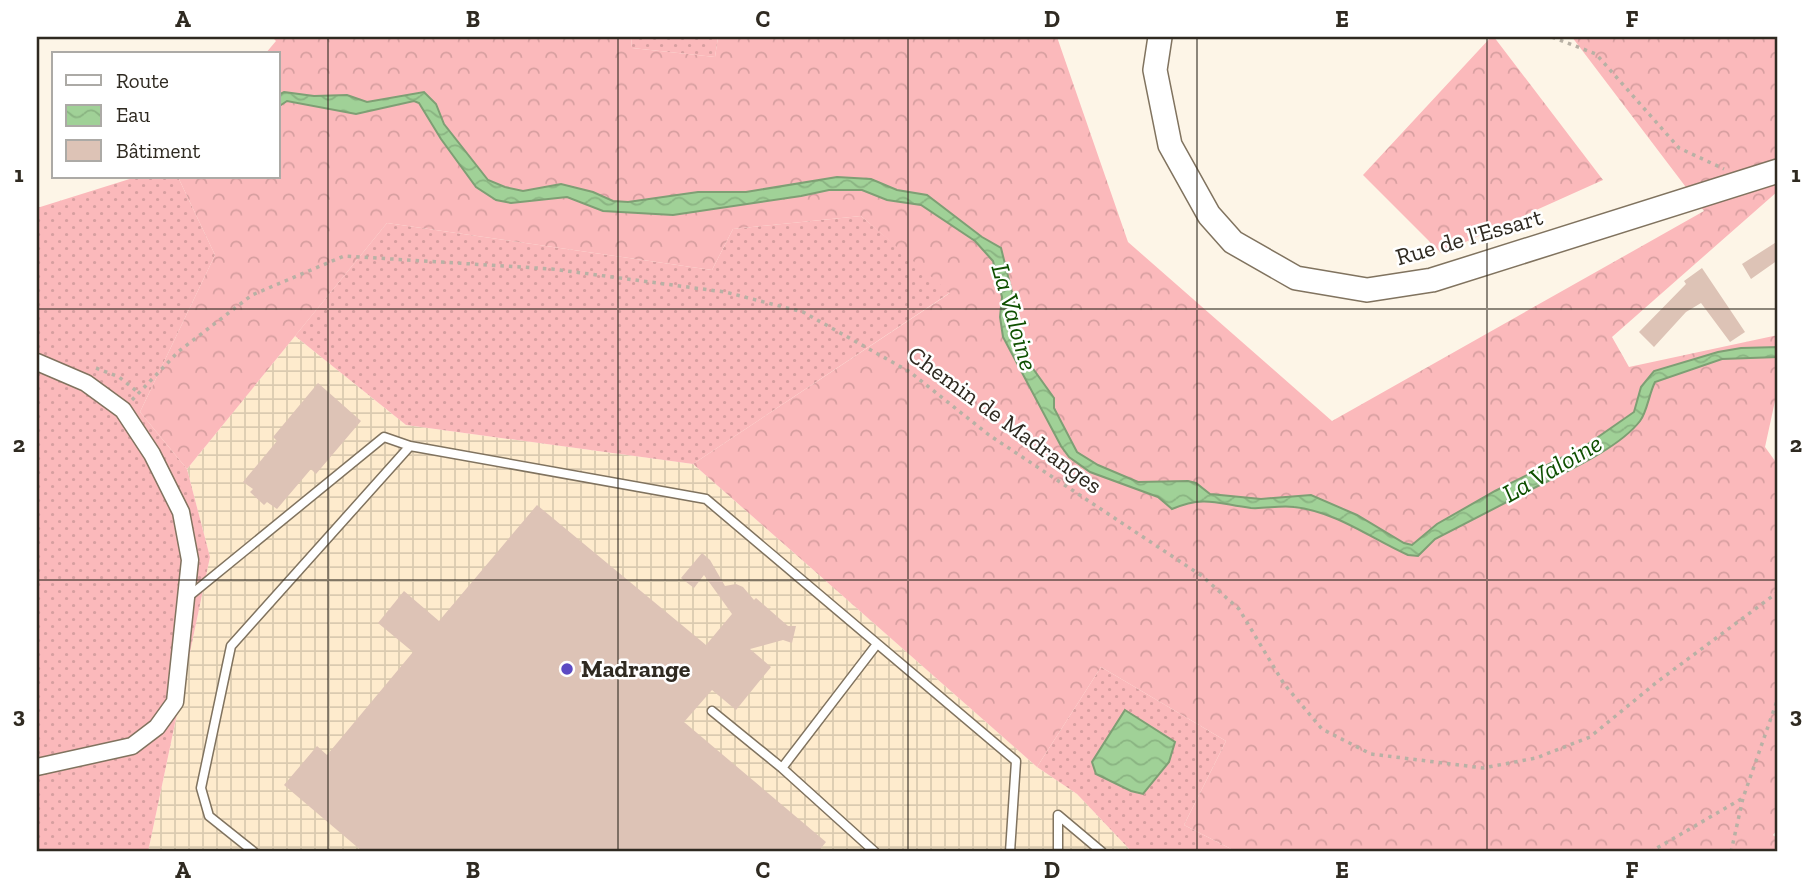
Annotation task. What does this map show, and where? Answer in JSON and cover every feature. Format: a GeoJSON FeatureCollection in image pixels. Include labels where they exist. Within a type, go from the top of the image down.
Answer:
{"type":"FeatureCollection","features":[{"type":"Feature","properties":{"kind":"street","name":"Rue de l'Essart"},"geometry":{"type":"LineString","coordinates":[[1160,37],[1155,70],[1170,145],[1209,215],[1233,242],[1296,278],[1367,290],[1432,280],[1778,171]]}},
{"type":"Feature","properties":{"kind":"street"},"geometry":{"type":"LineString","coordinates":[[37,362],[86,383],[123,410],[152,454],[181,512],[190,560],[175,702],[157,727],[132,746],[37,767]]}},
{"type":"Feature","properties":{"kind":"lane"},"geometry":{"type":"LineString","coordinates":[[186,599],[384,437],[410,446],[706,499],[1016,761],[1010,852]]}},
{"type":"Feature","properties":{"kind":"lane"},"geometry":{"type":"LineString","coordinates":[[254,852],[209,816],[201,789],[232,646],[410,446]]}},
{"type":"Feature","properties":{"kind":"lane"},"geometry":{"type":"LineString","coordinates":[[782,768],[877,644]]}},
{"type":"Feature","properties":{"kind":"lane"},"geometry":{"type":"LineString","coordinates":[[712,711],[782,768],[874,852]]}},
{"type":"Feature","properties":{"kind":"lane"},"geometry":{"type":"LineString","coordinates":[[1058,852],[1058,815],[1102,852]]}},
{"type":"Feature","properties":{"kind":"path"},"geometry":{"type":"LineString","coordinates":[[1552,37],[1596,54],[1679,148],[1747,180]]}},
{"type":"Feature","properties":{"kind":"path","name":"Chemin de Madranges"},"geometry":{"type":"LineString","coordinates":[[123,410],[179,351],[252,295],[344,256],[552,269],[725,292],[803,313],[910,372],[989,435],[1202,576],[1239,608],[1284,684],[1322,729],[1371,754],[1483,768],[1536,758],[1590,737],[1657,682],[1778,592]]}},
{"type":"Feature","properties":{"kind":"path"},"geometry":{"type":"LineString","coordinates":[[1731,852],[1743,798],[1778,698]]}},
{"type":"Feature","properties":{"kind":"path"},"geometry":{"type":"LineString","coordinates":[[1650,852],[1743,798]]}},
{"type":"Feature","properties":{"kind":"shaded area"},"geometry":{"type":"Polygon","coordinates":[[[295,336],[406,425],[693,464],[1037,767],[1077,794],[1132,852],[148,852],[210,557],[187,469],[295,336]]]}},
{"type":"Feature","properties":{"kind":"green space"},"geometry":{"type":"Polygon","coordinates":[[[272,37],[631,37],[632,48],[715,57],[718,37],[1057,37],[1128,242],[1332,421],[1704,211],[1572,37],[1778,37],[1778,191],[1612,337],[1629,367],[1778,335],[1778,399],[1775,401],[1765,447],[1778,465],[1778,829],[1773,835],[1778,839],[1778,852],[1237,852],[1184,825],[1226,741],[1101,667],[1037,767],[693,464],[950,293],[861,216],[733,229],[712,270],[387,223],[187,469],[140,412],[215,255],[178,178],[280,178],[280,52],[267,52],[276,41],[272,37]]]}},
{"type":"Feature","properties":{"kind":"green space"},"geometry":{"type":"Polygon","coordinates":[[[631,37],[718,37],[715,57],[632,48],[631,37]]]}},
{"type":"Feature","properties":{"kind":"green space"},"geometry":{"type":"Polygon","coordinates":[[[1491,37],[1494,37],[1603,180],[1441,253],[1363,175],[1491,37]]]}},
{"type":"Feature","properties":{"kind":"green space"},"geometry":{"type":"Polygon","coordinates":[[[133,178],[178,178],[215,255],[140,412],[187,469],[210,557],[148,852],[37,852],[37,208],[133,178]]]}},
{"type":"Feature","properties":{"kind":"green space"},"geometry":{"type":"Polygon","coordinates":[[[861,216],[951,292],[693,464],[406,425],[295,336],[387,223],[712,270],[733,229],[861,216]]]}},
{"type":"Feature","properties":{"kind":"green space"},"geometry":{"type":"Polygon","coordinates":[[[1101,667],[1226,741],[1184,825],[1237,852],[1132,852],[1077,794],[1037,767],[1101,667]]]}},
{"type":"Feature","properties":{"kind":"water","name":"La Valoine"},"geometry":{"type":"Polygon","coordinates":[[[424,92],[436,104],[444,124],[488,180],[523,191],[561,184],[593,192],[613,201],[628,202],[698,192],[746,192],[837,177],[871,179],[897,190],[927,195],[982,237],[1001,248],[1014,300],[1014,325],[1018,340],[1024,356],[1054,398],[1054,408],[1077,452],[1098,465],[1138,482],[1188,481],[1196,483],[1210,494],[1261,499],[1311,495],[1357,515],[1412,545],[1437,524],[1495,491],[1572,455],[1634,412],[1641,387],[1654,371],[1741,348],[1778,347],[1778,357],[1722,359],[1655,382],[1640,421],[1620,440],[1580,465],[1435,539],[1418,556],[1408,555],[1339,520],[1310,510],[1289,507],[1251,508],[1203,501],[1172,509],[1158,497],[1090,472],[1069,457],[1003,337],[1000,317],[1002,297],[993,261],[975,241],[921,205],[887,200],[862,190],[829,190],[673,215],[603,211],[567,197],[511,203],[496,200],[476,187],[419,103],[414,101],[356,114],[287,101],[280,106],[280,94],[347,95],[367,102],[424,92]]]}},
{"type":"Feature","properties":{"kind":"water"},"geometry":{"type":"Polygon","coordinates":[[[1125,710],[1175,742],[1169,762],[1143,794],[1096,774],[1092,762],[1125,710]]]}},
{"type":"Feature","properties":{"kind":"building"},"geometry":{"type":"Polygon","coordinates":[[[1778,241],[1778,260],[1751,279],[1742,264],[1778,241]]]}},
{"type":"Feature","properties":{"kind":"building"},"geometry":{"type":"Polygon","coordinates":[[[1702,268],[1745,332],[1730,342],[1701,303],[1686,312],[1654,347],[1639,332],[1686,284],[1684,281],[1702,268]]]}},
{"type":"Feature","properties":{"kind":"building"},"geometry":{"type":"Polygon","coordinates":[[[318,383],[361,421],[316,474],[311,469],[277,509],[267,502],[264,505],[250,492],[253,489],[243,482],[277,441],[273,437],[318,383]]]}},
{"type":"Feature","properties":{"kind":"building","name":"Madrange"},"geometry":{"type":"Polygon","coordinates":[[[537,505],[706,645],[732,614],[704,575],[694,588],[681,578],[702,553],[710,560],[725,586],[736,584],[743,587],[754,600],[756,598],[788,626],[796,626],[792,643],[783,640],[750,649],[771,667],[736,710],[712,690],[684,722],[826,842],[818,852],[363,852],[284,785],[317,746],[327,755],[413,652],[378,623],[404,591],[439,621],[537,505]]]}},
{"type":"Feature","properties":{"kind":"place","name":"Madrange"},"geometry":{"type":"Point","coordinates":[567,669]}}]}
